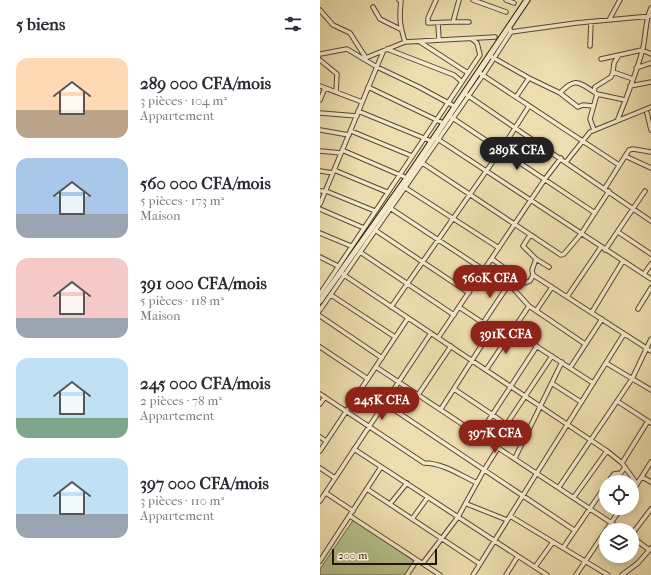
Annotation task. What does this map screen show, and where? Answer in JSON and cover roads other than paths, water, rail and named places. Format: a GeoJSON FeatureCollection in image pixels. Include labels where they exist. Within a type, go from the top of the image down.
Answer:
{"type":"FeatureCollection","features":[{"type":"Feature","properties":{"kind":"street"},"geometry":{"type":"LineString","coordinates":[[401,0],[399,17],[400,29],[405,42]]}},
{"type":"Feature","properties":{"kind":"street"},"geometry":{"type":"LineString","coordinates":[[436,0],[427,21],[431,24],[469,22]]}},
{"type":"Feature","properties":{"kind":"street"},"geometry":{"type":"LineString","coordinates":[[453,22],[460,0]]}},
{"type":"Feature","properties":{"kind":"street"},"geometry":{"type":"LineString","coordinates":[[473,0],[506,12]]}},
{"type":"Feature","properties":{"kind":"street"},"geometry":{"type":"LineString","coordinates":[[506,0],[514,3]]}},
{"type":"Feature","properties":{"kind":"street"},"geometry":{"type":"LineString","coordinates":[[434,139],[466,95],[483,75],[510,24],[527,0]]}},
{"type":"Feature","properties":{"kind":"street"},"geometry":{"type":"LineString","coordinates":[[609,20],[620,0]]}},
{"type":"Feature","properties":{"kind":"street"},"geometry":{"type":"LineString","coordinates":[[374,7],[380,18],[400,29]]}},
{"type":"Feature","properties":{"kind":"street"},"geometry":{"type":"LineString","coordinates":[[618,119],[626,100],[642,50],[651,8]]}},
{"type":"Feature","properties":{"kind":"street"},"geometry":{"type":"LineString","coordinates":[[320,10],[333,25],[350,33],[364,59]]}},
{"type":"Feature","properties":{"kind":"street"},"geometry":{"type":"LineString","coordinates":[[320,310],[331,295],[342,274],[420,162],[443,123],[451,117],[454,106],[466,95],[478,72],[511,32],[649,16]]}},
{"type":"Feature","properties":{"kind":"street"},"geometry":{"type":"LineString","coordinates":[[590,46],[591,22]]}},
{"type":"Feature","properties":{"kind":"street"},"geometry":{"type":"LineString","coordinates":[[438,23],[438,40]]}},
{"type":"Feature","properties":{"kind":"street"},"geometry":{"type":"LineString","coordinates":[[510,24],[511,32]]}},
{"type":"Feature","properties":{"kind":"street"},"geometry":{"type":"LineString","coordinates":[[364,59],[405,42],[495,37]]}},
{"type":"Feature","properties":{"kind":"street"},"geometry":{"type":"LineString","coordinates":[[320,294],[374,211],[481,54],[477,43],[472,39]]}},
{"type":"Feature","properties":{"kind":"street"},"geometry":{"type":"LineString","coordinates":[[420,42],[468,73]]}},
{"type":"Feature","properties":{"kind":"street"},"geometry":{"type":"LineString","coordinates":[[320,54],[347,50],[454,106]]}},
{"type":"Feature","properties":{"kind":"street"},"geometry":{"type":"LineString","coordinates":[[320,204],[385,50]]}},
{"type":"Feature","properties":{"kind":"street"},"geometry":{"type":"LineString","coordinates":[[385,50],[454,75],[462,82]]}},
{"type":"Feature","properties":{"kind":"street"},"geometry":{"type":"LineString","coordinates":[[601,59],[642,50],[651,54]]}},
{"type":"Feature","properties":{"kind":"street"},"geometry":{"type":"LineString","coordinates":[[594,130],[590,119],[596,86],[608,79],[613,72],[614,63],[619,54]]}},
{"type":"Feature","properties":{"kind":"street"},"geometry":{"type":"LineString","coordinates":[[492,56],[560,94],[578,106],[593,106]]}},
{"type":"Feature","properties":{"kind":"street"},"geometry":{"type":"LineString","coordinates":[[320,60],[337,74],[336,92]]}},
{"type":"Feature","properties":{"kind":"street"},"geometry":{"type":"LineString","coordinates":[[636,68],[651,63]]}},
{"type":"Feature","properties":{"kind":"street"},"geometry":{"type":"LineString","coordinates":[[478,72],[619,165]]}},
{"type":"Feature","properties":{"kind":"street"},"geometry":{"type":"LineString","coordinates":[[613,72],[633,78]]}},
{"type":"Feature","properties":{"kind":"street"},"geometry":{"type":"LineString","coordinates":[[516,97],[529,78]]}},
{"type":"Feature","properties":{"kind":"street"},"geometry":{"type":"LineString","coordinates":[[560,94],[569,84],[580,82],[595,93],[626,100]]}},
{"type":"Feature","properties":{"kind":"street"},"geometry":{"type":"LineString","coordinates":[[630,86],[651,82]]}},
{"type":"Feature","properties":{"kind":"street"},"geometry":{"type":"LineString","coordinates":[[320,86],[362,102]]}},
{"type":"Feature","properties":{"kind":"street"},"geometry":{"type":"LineString","coordinates":[[320,100],[325,88]]}},
{"type":"Feature","properties":{"kind":"street"},"geometry":{"type":"LineString","coordinates":[[368,88],[443,123]]}},
{"type":"Feature","properties":{"kind":"street"},"geometry":{"type":"LineString","coordinates":[[466,95],[561,158],[651,221]]}},
{"type":"Feature","properties":{"kind":"street"},"geometry":{"type":"LineString","coordinates":[[391,307],[501,150],[529,106]]}},
{"type":"Feature","properties":{"kind":"street"},"geometry":{"type":"LineString","coordinates":[[651,107],[648,112],[651,130]]}},
{"type":"Feature","properties":{"kind":"street"},"geometry":{"type":"LineString","coordinates":[[566,162],[582,140],[594,130],[618,119],[648,112]]}},
{"type":"Feature","properties":{"kind":"street"},"geometry":{"type":"LineString","coordinates":[[320,114],[358,114],[424,138],[434,139],[486,171],[651,279]]}},
{"type":"Feature","properties":{"kind":"street"},"geometry":{"type":"LineString","coordinates":[[451,117],[595,213]]}},
{"type":"Feature","properties":{"kind":"street"},"geometry":{"type":"LineString","coordinates":[[320,130],[350,133],[412,156]]}},
{"type":"Feature","properties":{"kind":"street"},"geometry":{"type":"LineString","coordinates":[[604,188],[630,149],[651,152]]}},
{"type":"Feature","properties":{"kind":"street"},"geometry":{"type":"LineString","coordinates":[[320,151],[342,152],[407,178]]}},
{"type":"Feature","properties":{"kind":"street"},"geometry":{"type":"LineString","coordinates":[[625,156],[651,168]]}},
{"type":"Feature","properties":{"kind":"street"},"geometry":{"type":"LineString","coordinates":[[438,338],[545,179],[561,158]]}},
{"type":"Feature","properties":{"kind":"street"},"geometry":{"type":"LineString","coordinates":[[403,186],[407,178],[420,162]]}},
{"type":"Feature","properties":{"kind":"street"},"geometry":{"type":"LineString","coordinates":[[420,162],[561,255],[564,254],[581,234],[609,191]]}},
{"type":"Feature","properties":{"kind":"street"},"geometry":{"type":"LineString","coordinates":[[320,171],[334,171],[387,192]]}},
{"type":"Feature","properties":{"kind":"street"},"geometry":{"type":"LineString","coordinates":[[403,186],[499,248]]}},
{"type":"Feature","properties":{"kind":"street"},"geometry":{"type":"LineString","coordinates":[[320,191],[326,191],[374,211]]}},
{"type":"Feature","properties":{"kind":"street"},"geometry":{"type":"LineString","coordinates":[[605,250],[645,191]]}},
{"type":"Feature","properties":{"kind":"street"},"geometry":{"type":"LineString","coordinates":[[320,301],[360,252],[388,208]]}},
{"type":"Feature","properties":{"kind":"street"},"geometry":{"type":"LineString","coordinates":[[388,208],[484,270]]}},
{"type":"Feature","properties":{"kind":"street"},"geometry":{"type":"LineString","coordinates":[[320,209],[364,228]]}},
{"type":"Feature","properties":{"kind":"street"},"geometry":{"type":"LineString","coordinates":[[375,230],[469,293]]}},
{"type":"Feature","properties":{"kind":"street"},"geometry":{"type":"LineString","coordinates":[[618,232],[651,254]]}},
{"type":"Feature","properties":{"kind":"street"},"geometry":{"type":"LineString","coordinates":[[320,233],[351,246]]}},
{"type":"Feature","properties":{"kind":"street"},"geometry":{"type":"LineString","coordinates":[[530,235],[523,246],[536,259],[549,267]]}},
{"type":"Feature","properties":{"kind":"street"},"geometry":{"type":"LineString","coordinates":[[567,297],[601,247]]}},
{"type":"Feature","properties":{"kind":"street"},"geometry":{"type":"LineString","coordinates":[[360,252],[454,315]]}},
{"type":"Feature","properties":{"kind":"street"},"geometry":{"type":"LineString","coordinates":[[320,257],[338,266]]}},
{"type":"Feature","properties":{"kind":"street"},"geometry":{"type":"LineString","coordinates":[[492,259],[525,283],[530,282],[536,259]]}},
{"type":"Feature","properties":{"kind":"street"},"geometry":{"type":"LineString","coordinates":[[592,312],[623,261]]}},
{"type":"Feature","properties":{"kind":"street"},"geometry":{"type":"LineString","coordinates":[[644,274],[651,264]]}},
{"type":"Feature","properties":{"kind":"street"},"geometry":{"type":"LineString","coordinates":[[507,270],[509,284],[529,306],[585,344]]}},
{"type":"Feature","properties":{"kind":"street"},"geometry":{"type":"LineString","coordinates":[[342,274],[606,451],[622,463],[630,475]]}},
{"type":"Feature","properties":{"kind":"street"},"geometry":{"type":"LineString","coordinates":[[533,275],[649,350]]}},
{"type":"Feature","properties":{"kind":"street"},"geometry":{"type":"LineString","coordinates":[[484,323],[509,284]]}},
{"type":"Feature","properties":{"kind":"street"},"geometry":{"type":"LineString","coordinates":[[536,311],[552,287]]}},
{"type":"Feature","properties":{"kind":"street"},"geometry":{"type":"LineString","coordinates":[[638,310],[651,288]]}},
{"type":"Feature","properties":{"kind":"street"},"geometry":{"type":"LineString","coordinates":[[331,295],[395,337]]}},
{"type":"Feature","properties":{"kind":"street"},"geometry":{"type":"LineString","coordinates":[[486,370],[514,331],[529,306]]}},
{"type":"Feature","properties":{"kind":"street"},"geometry":{"type":"LineString","coordinates":[[441,410],[471,360],[492,329],[459,307]]}},
{"type":"Feature","properties":{"kind":"street"},"geometry":{"type":"LineString","coordinates":[[320,316],[382,358]]}},
{"type":"Feature","properties":{"kind":"street"},"geometry":{"type":"LineString","coordinates":[[320,451],[408,318]]}},
{"type":"Feature","properties":{"kind":"street"},"geometry":{"type":"LineString","coordinates":[[570,368],[602,319]]}},
{"type":"Feature","properties":{"kind":"street"},"geometry":{"type":"LineString","coordinates":[[514,331],[593,383]]}},
{"type":"Feature","properties":{"kind":"street"},"geometry":{"type":"LineString","coordinates":[[320,501],[431,333]]}},
{"type":"Feature","properties":{"kind":"street"},"geometry":{"type":"LineString","coordinates":[[473,575],[624,334]]}},
{"type":"Feature","properties":{"kind":"street"},"geometry":{"type":"LineString","coordinates":[[559,487],[591,441],[616,400],[632,379],[649,350],[651,338]]}},
{"type":"Feature","properties":{"kind":"street"},"geometry":{"type":"LineString","coordinates":[[418,395],[451,346]]}},
{"type":"Feature","properties":{"kind":"street"},"geometry":{"type":"LineString","coordinates":[[479,435],[537,346]]}},
{"type":"Feature","properties":{"kind":"street"},"geometry":{"type":"LineString","coordinates":[[320,347],[368,379]]}},
{"type":"Feature","properties":{"kind":"street"},"geometry":{"type":"LineString","coordinates":[[506,425],[552,356]]}},
{"type":"Feature","properties":{"kind":"street"},"geometry":{"type":"LineString","coordinates":[[514,458],[553,384],[562,362]]}},
{"type":"Feature","properties":{"kind":"street"},"geometry":{"type":"LineString","coordinates":[[606,363],[651,390]]}},
{"type":"Feature","properties":{"kind":"street"},"geometry":{"type":"LineString","coordinates":[[376,367],[611,522]]}},
{"type":"Feature","properties":{"kind":"street"},"geometry":{"type":"LineString","coordinates":[[553,384],[581,402]]}},
{"type":"Feature","properties":{"kind":"street"},"geometry":{"type":"LineString","coordinates":[[454,389],[524,438]]}},
{"type":"Feature","properties":{"kind":"street"},"geometry":{"type":"LineString","coordinates":[[320,394],[424,463],[432,462],[477,483]]}},
{"type":"Feature","properties":{"kind":"street"},"geometry":{"type":"LineString","coordinates":[[320,404],[325,397]]}},
{"type":"Feature","properties":{"kind":"street"},"geometry":{"type":"LineString","coordinates":[[616,400],[650,422],[622,463]]}},
{"type":"Feature","properties":{"kind":"street"},"geometry":{"type":"LineString","coordinates":[[384,403],[574,530]]}},
{"type":"Feature","properties":{"kind":"street"},"geometry":{"type":"LineString","coordinates":[[320,437],[326,441]]}},
{"type":"Feature","properties":{"kind":"street"},"geometry":{"type":"LineString","coordinates":[[422,563],[467,504],[484,470],[498,448]]}},
{"type":"Feature","properties":{"kind":"street"},"geometry":{"type":"LineString","coordinates":[[354,449],[547,575]]}},
{"type":"Feature","properties":{"kind":"street"},"geometry":{"type":"LineString","coordinates":[[574,497],[606,451]]}},
{"type":"Feature","properties":{"kind":"street"},"geometry":{"type":"LineString","coordinates":[[639,481],[651,462]]}},
{"type":"Feature","properties":{"kind":"street"},"geometry":{"type":"LineString","coordinates":[[320,561],[382,467]]}},
{"type":"Feature","properties":{"kind":"street"},"geometry":{"type":"LineString","coordinates":[[320,468],[335,478]]}},
{"type":"Feature","properties":{"kind":"street"},"geometry":{"type":"LineString","coordinates":[[613,475],[621,473],[625,468]]}},
{"type":"Feature","properties":{"kind":"street"},"geometry":{"type":"LineString","coordinates":[[642,477],[651,482]]}},
{"type":"Feature","properties":{"kind":"street"},"geometry":{"type":"LineString","coordinates":[[390,504],[407,483]]}},
{"type":"Feature","properties":{"kind":"street"},"geometry":{"type":"LineString","coordinates":[[367,489],[480,564]]}},
{"type":"Feature","properties":{"kind":"street"},"geometry":{"type":"LineString","coordinates":[[326,493],[353,511]]}},
{"type":"Feature","properties":{"kind":"street"},"geometry":{"type":"LineString","coordinates":[[563,548],[599,494]]}},
{"type":"Feature","properties":{"kind":"street"},"geometry":{"type":"LineString","coordinates":[[412,519],[428,497]]}},
{"type":"Feature","properties":{"kind":"street"},"geometry":{"type":"LineString","coordinates":[[467,504],[509,518],[608,575]]}},
{"type":"Feature","properties":{"kind":"street"},"geometry":{"type":"LineString","coordinates":[[639,525],[651,509]]}},
{"type":"Feature","properties":{"kind":"street"},"geometry":{"type":"LineString","coordinates":[[576,575],[616,515]]}},
{"type":"Feature","properties":{"kind":"street"},"geometry":{"type":"LineString","coordinates":[[350,516],[422,563],[435,574],[440,575]]}},
{"type":"Feature","properties":{"kind":"street"},"geometry":{"type":"LineString","coordinates":[[535,567],[553,542]]}},
{"type":"Feature","properties":{"kind":"street"},"geometry":{"type":"LineString","coordinates":[[622,575],[638,563],[650,549],[639,542]]}},
{"type":"Feature","properties":{"kind":"street"},"geometry":{"type":"LineString","coordinates":[[506,575],[518,556]]}},
{"type":"Feature","properties":{"kind":"street"},"geometry":{"type":"LineString","coordinates":[[407,575],[417,560]]}},
{"type":"Feature","properties":{"kind":"street"},"geometry":{"type":"LineString","coordinates":[[537,575],[540,571]]}}]}
